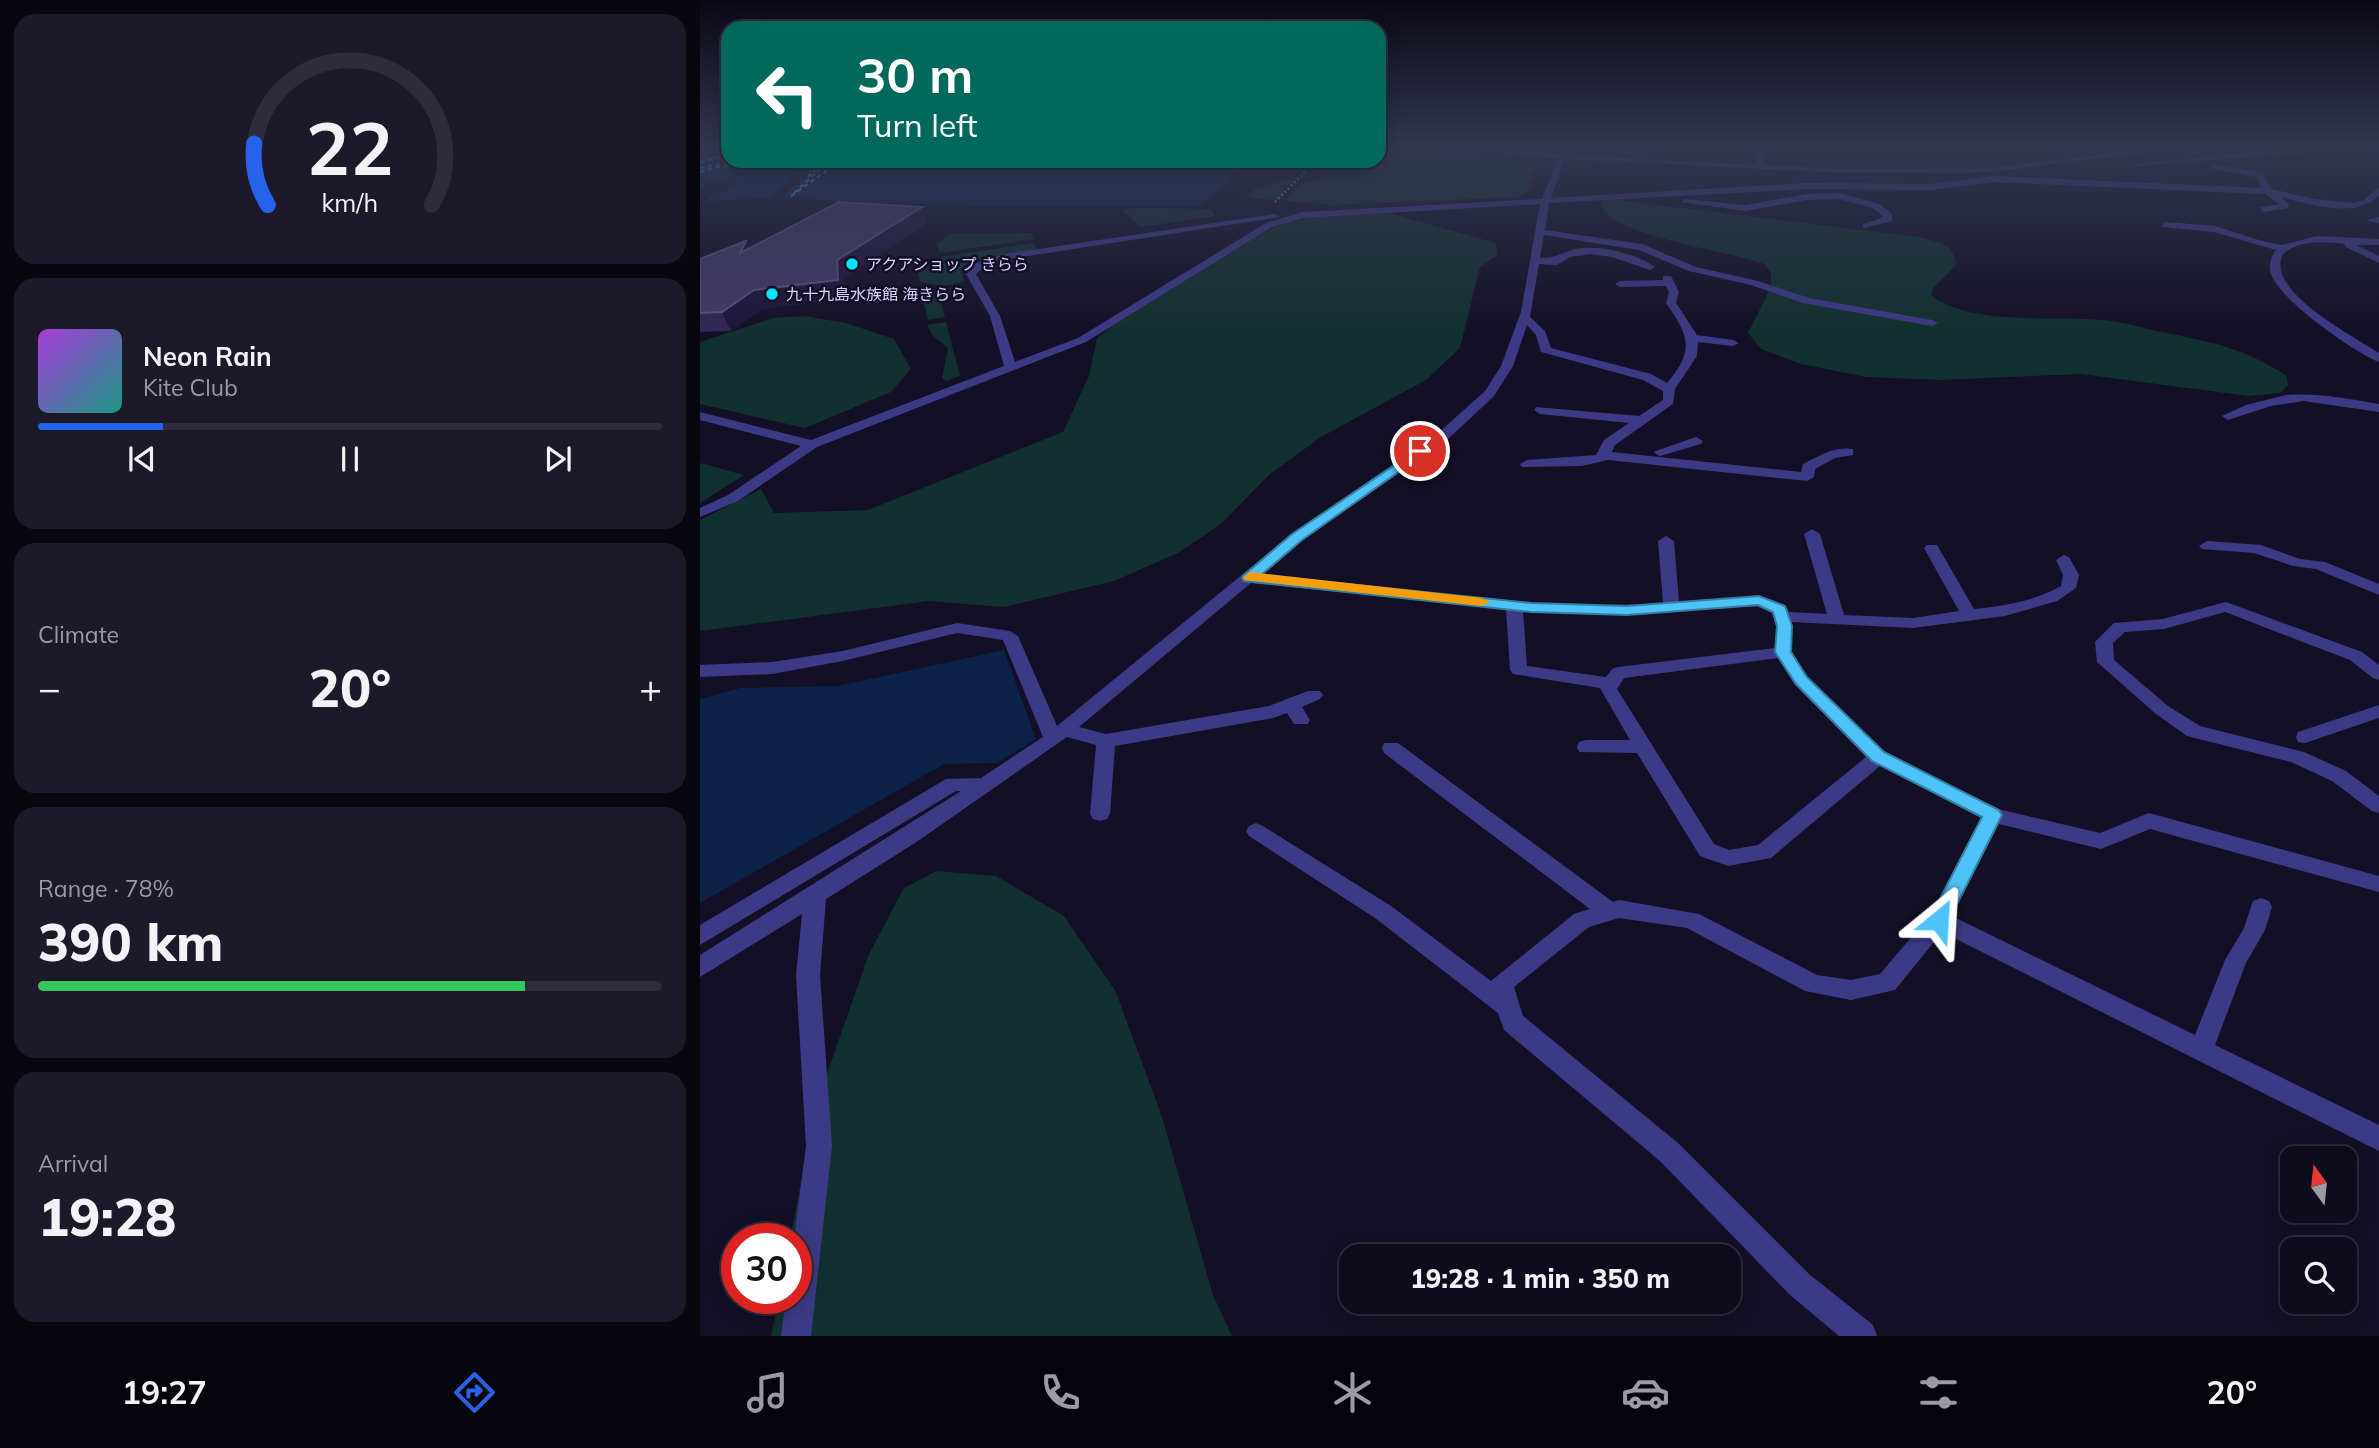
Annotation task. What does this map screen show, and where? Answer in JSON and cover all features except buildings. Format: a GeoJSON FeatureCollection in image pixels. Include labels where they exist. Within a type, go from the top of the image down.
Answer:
{"type":"FeatureCollection","features":[{"type":"Feature","properties":{"kind":"street"},"geometry":{"type":"LineString","coordinates":[[1011,369],[995,316],[971,274],[980,265],[1035,252],[1235,223],[1303,215],[1417,209]]}},
{"type":"Feature","properties":{"kind":"street"},"geometry":{"type":"LineString","coordinates":[[700,967],[984,785],[1058,734],[1297,537],[1442,437],[1490,393],[1507,366],[1524,318],[1544,209]]}},
{"type":"Feature","properties":{"kind":"street"},"geometry":{"type":"LineString","coordinates":[[1866,226],[1887,221],[1889,216],[1880,209]]}},
{"type":"Feature","properties":{"kind":"street"},"geometry":{"type":"LineString","coordinates":[[700,513],[733,498],[812,444],[1082,340],[1269,225],[1303,215]]}},
{"type":"Feature","properties":{"kind":"street"},"geometry":{"type":"LineString","coordinates":[[1235,223],[1269,225]]}},
{"type":"Feature","properties":{"kind":"street"},"geometry":{"type":"LineString","coordinates":[[2166,225],[2215,229],[2260,244],[2284,248]]}},
{"type":"Feature","properties":{"kind":"street"},"geometry":{"type":"LineString","coordinates":[[1541,232],[1642,247],[1693,270],[1754,283],[1807,301],[1933,323]]}},
{"type":"Feature","properties":{"kind":"street"},"geometry":{"type":"LineString","coordinates":[[2379,242],[2300,241],[2284,248],[2274,261],[2276,276],[2291,297],[2379,358]]}},
{"type":"Feature","properties":{"kind":"street"},"geometry":{"type":"LineString","coordinates":[[2343,242],[2379,260]]}},
{"type":"Feature","properties":{"kind":"street"},"geometry":{"type":"LineString","coordinates":[[1536,261],[1557,262],[1562,256],[1587,250],[1650,267]]}},
{"type":"Feature","properties":{"kind":"street"},"geometry":{"type":"LineString","coordinates":[[1527,464],[1582,462],[1602,458],[1604,451],[1640,420],[1669,401],[1669,389],[1690,365],[1690,327],[1671,303],[1674,292],[1668,281],[1619,284]]}},
{"type":"Feature","properties":{"kind":"street"},"geometry":{"type":"LineString","coordinates":[[1524,318],[1539,327],[1544,336],[1545,350],[1634,373],[1669,389]]}},
{"type":"Feature","properties":{"kind":"street"},"geometry":{"type":"LineString","coordinates":[[1691,338],[1733,344]]}},
{"type":"Feature","properties":{"kind":"street"},"geometry":{"type":"LineString","coordinates":[[2228,416],[2279,398],[2304,396],[2379,408]]}},
{"type":"Feature","properties":{"kind":"street"},"geometry":{"type":"LineString","coordinates":[[1540,410],[1640,420]]}},
{"type":"Feature","properties":{"kind":"street"},"geometry":{"type":"LineString","coordinates":[[701,416],[812,444]]}},
{"type":"Feature","properties":{"kind":"street"},"geometry":{"type":"LineString","coordinates":[[1604,451],[1667,453],[1696,441]]}},
{"type":"Feature","properties":{"kind":"street"},"geometry":{"type":"LineString","coordinates":[[1604,451],[1740,472],[1807,477],[1808,467],[1832,454],[1848,452]]}},
{"type":"Feature","properties":{"kind":"street"},"geometry":{"type":"LineString","coordinates":[[1812,534],[1837,620]]}},
{"type":"Feature","properties":{"kind":"street"},"geometry":{"type":"LineString","coordinates":[[1666,541],[1671,607]]}},
{"type":"Feature","properties":{"kind":"street"},"geometry":{"type":"LineString","coordinates":[[2207,547],[2256,548],[2298,564],[2319,565],[2379,590]]}},
{"type":"Feature","properties":{"kind":"street"},"geometry":{"type":"LineString","coordinates":[[1932,548],[1969,614]]}},
{"type":"Feature","properties":{"kind":"street"},"geometry":{"type":"LineString","coordinates":[[1782,617],[1913,623],[2005,611],[2051,598],[2068,588],[2071,575],[2064,560]]}},
{"type":"Feature","properties":{"kind":"street"},"geometry":{"type":"LineString","coordinates":[[1249,578],[1514,605],[1627,610],[1759,601],[1780,610],[1783,652],[1801,681],[1878,757],[1993,815],[2101,841],[2149,821],[2379,884]]}},
{"type":"Feature","properties":{"kind":"street"},"geometry":{"type":"LineString","coordinates":[[1514,605],[1519,670],[1611,684]]}},
{"type":"Feature","properties":{"kind":"street"},"geometry":{"type":"LineString","coordinates":[[2379,674],[2356,656],[2226,607],[2164,624],[2120,627],[2104,642],[2106,662],[2162,710],[2194,731],[2297,757],[2339,776],[2379,806]]}},
{"type":"Feature","properties":{"kind":"street"},"geometry":{"type":"LineString","coordinates":[[700,671],[772,668],[843,656],[957,628],[1010,636],[1058,734]]}},
{"type":"Feature","properties":{"kind":"street"},"geometry":{"type":"LineString","coordinates":[[1783,652],[1618,673],[1608,689],[1707,850],[1728,858],[1764,852],[1878,757]]}},
{"type":"Feature","properties":{"kind":"street"},"geometry":{"type":"LineString","coordinates":[[1058,734],[1106,741],[1273,712],[1296,713],[1314,695]]}},
{"type":"Feature","properties":{"kind":"street"},"geometry":{"type":"LineString","coordinates":[[2305,737],[2379,711]]}},
{"type":"Feature","properties":{"kind":"street"},"geometry":{"type":"LineString","coordinates":[[1100,814],[1106,741]]}},
{"type":"Feature","properties":{"kind":"street"},"geometry":{"type":"LineString","coordinates":[[1586,747],[1643,746]]}},
{"type":"Feature","properties":{"kind":"street"},"geometry":{"type":"LineString","coordinates":[[1391,748],[1610,912]]}},
{"type":"Feature","properties":{"kind":"street"},"geometry":{"type":"LineString","coordinates":[[700,936],[953,784],[984,785]]}},
{"type":"Feature","properties":{"kind":"street"},"geometry":{"type":"LineString","coordinates":[[1862,1336],[1799,1284],[1669,1152],[1513,1022],[1501,984],[1582,920],[1619,909],[1691,920],[1813,984],[1851,990],[1887,983],[1939,920],[1993,815]]}},
{"type":"Feature","properties":{"kind":"street"},"geometry":{"type":"LineString","coordinates":[[1255,831],[1383,912],[1508,1007]]}},
{"type":"Feature","properties":{"kind":"street"},"geometry":{"type":"LineString","coordinates":[[796,1336],[819,1146],[808,975],[814,895]]}},
{"type":"Feature","properties":{"kind":"street"},"geometry":{"type":"LineString","coordinates":[[2201,1050],[2236,960],[2254,930],[2261,907]]}},
{"type":"Feature","properties":{"kind":"street"},"geometry":{"type":"LineString","coordinates":[[1939,920],[2379,1138]]}},
{"type":"Feature","properties":{"kind":"green space"},"geometry":{"type":"Polygon","coordinates":[[[1211,209],[1215,216],[1141,227],[1121,210],[1211,209]]]}},
{"type":"Feature","properties":{"kind":"green space"},"geometry":{"type":"Polygon","coordinates":[[[1693,209],[1920,237],[1944,245],[1955,258],[1956,265],[1934,287],[1931,295],[1948,305],[1991,316],[2111,321],[2197,339],[2256,358],[2287,376],[2288,385],[2280,393],[2248,396],[2081,374],[1941,380],[1866,377],[1801,364],[1761,349],[1748,333],[1771,287],[1771,273],[1764,264],[1654,236],[1615,221],[1604,211],[1693,209]]]}},
{"type":"Feature","properties":{"kind":"green space"},"geometry":{"type":"Polygon","coordinates":[[[1388,213],[1496,243],[1498,255],[1480,267],[1460,348],[1426,380],[1321,437],[1269,475],[1221,524],[1178,553],[1114,581],[1004,607],[929,601],[700,631],[700,520],[761,489],[774,513],[868,510],[1063,432],[1089,376],[1097,338],[1115,324],[1259,235],[1286,223],[1309,218],[1388,213]]]}},
{"type":"Feature","properties":{"kind":"green space"},"geometry":{"type":"Polygon","coordinates":[[[1031,233],[1034,239],[940,253],[937,245],[950,234],[1031,233]]]}},
{"type":"Feature","properties":{"kind":"green space"},"geometry":{"type":"Polygon","coordinates":[[[1034,243],[1037,250],[968,263],[961,269],[964,282],[943,286],[920,282],[918,269],[941,266],[940,257],[1034,243]]]}},
{"type":"Feature","properties":{"kind":"green space"},"geometry":{"type":"Polygon","coordinates":[[[920,289],[938,292],[945,317],[928,320],[920,289]]]}},
{"type":"Feature","properties":{"kind":"green space"},"geometry":{"type":"Polygon","coordinates":[[[803,316],[846,323],[894,339],[911,369],[891,392],[805,428],[700,404],[700,342],[773,318],[803,316]]]}},
{"type":"Feature","properties":{"kind":"green space"},"geometry":{"type":"Polygon","coordinates":[[[946,322],[960,376],[946,381],[942,378],[948,348],[933,336],[927,325],[946,322]]]}},
{"type":"Feature","properties":{"kind":"green space"},"geometry":{"type":"Polygon","coordinates":[[[700,463],[744,475],[700,503],[700,463]]]}},
{"type":"Feature","properties":{"kind":"green space"},"geometry":{"type":"Polygon","coordinates":[[[937,871],[996,876],[1064,916],[1116,992],[1162,1117],[1213,1295],[1232,1336],[771,1336],[776,1314],[812,1314],[812,1223],[793,1223],[816,1105],[869,954],[904,888],[937,871]]]}},
{"type":"Feature","properties":{"kind":"water"},"geometry":{"type":"Polygon","coordinates":[[[1004,650],[1036,739],[997,763],[944,764],[700,903],[700,699],[740,688],[838,686],[1004,650]]]}},
{"type":"Feature","properties":{"kind":"slow traffic"},"geometry":{"type":"LineString","coordinates":[[1250,577],[1482,602]]}},
{"type":"Feature","properties":{"kind":"place","name":"アクアショップ きらら"},"geometry":{"type":"Point","coordinates":[852,264]}},
{"type":"Feature","properties":{"kind":"place","name":"九十九島水族館 海きらら"},"geometry":{"type":"Point","coordinates":[772,294]}},
{"type":"Feature","properties":{"kind":"route"},"geometry":{"type":"LineString","coordinates":[[1420,451],[1297,537],[1249,578],[1531,607],[1627,610],[1759,601],[1780,610],[1784,626],[1783,652],[1801,681],[1878,757],[1993,815],[1939,920]]}}]}
